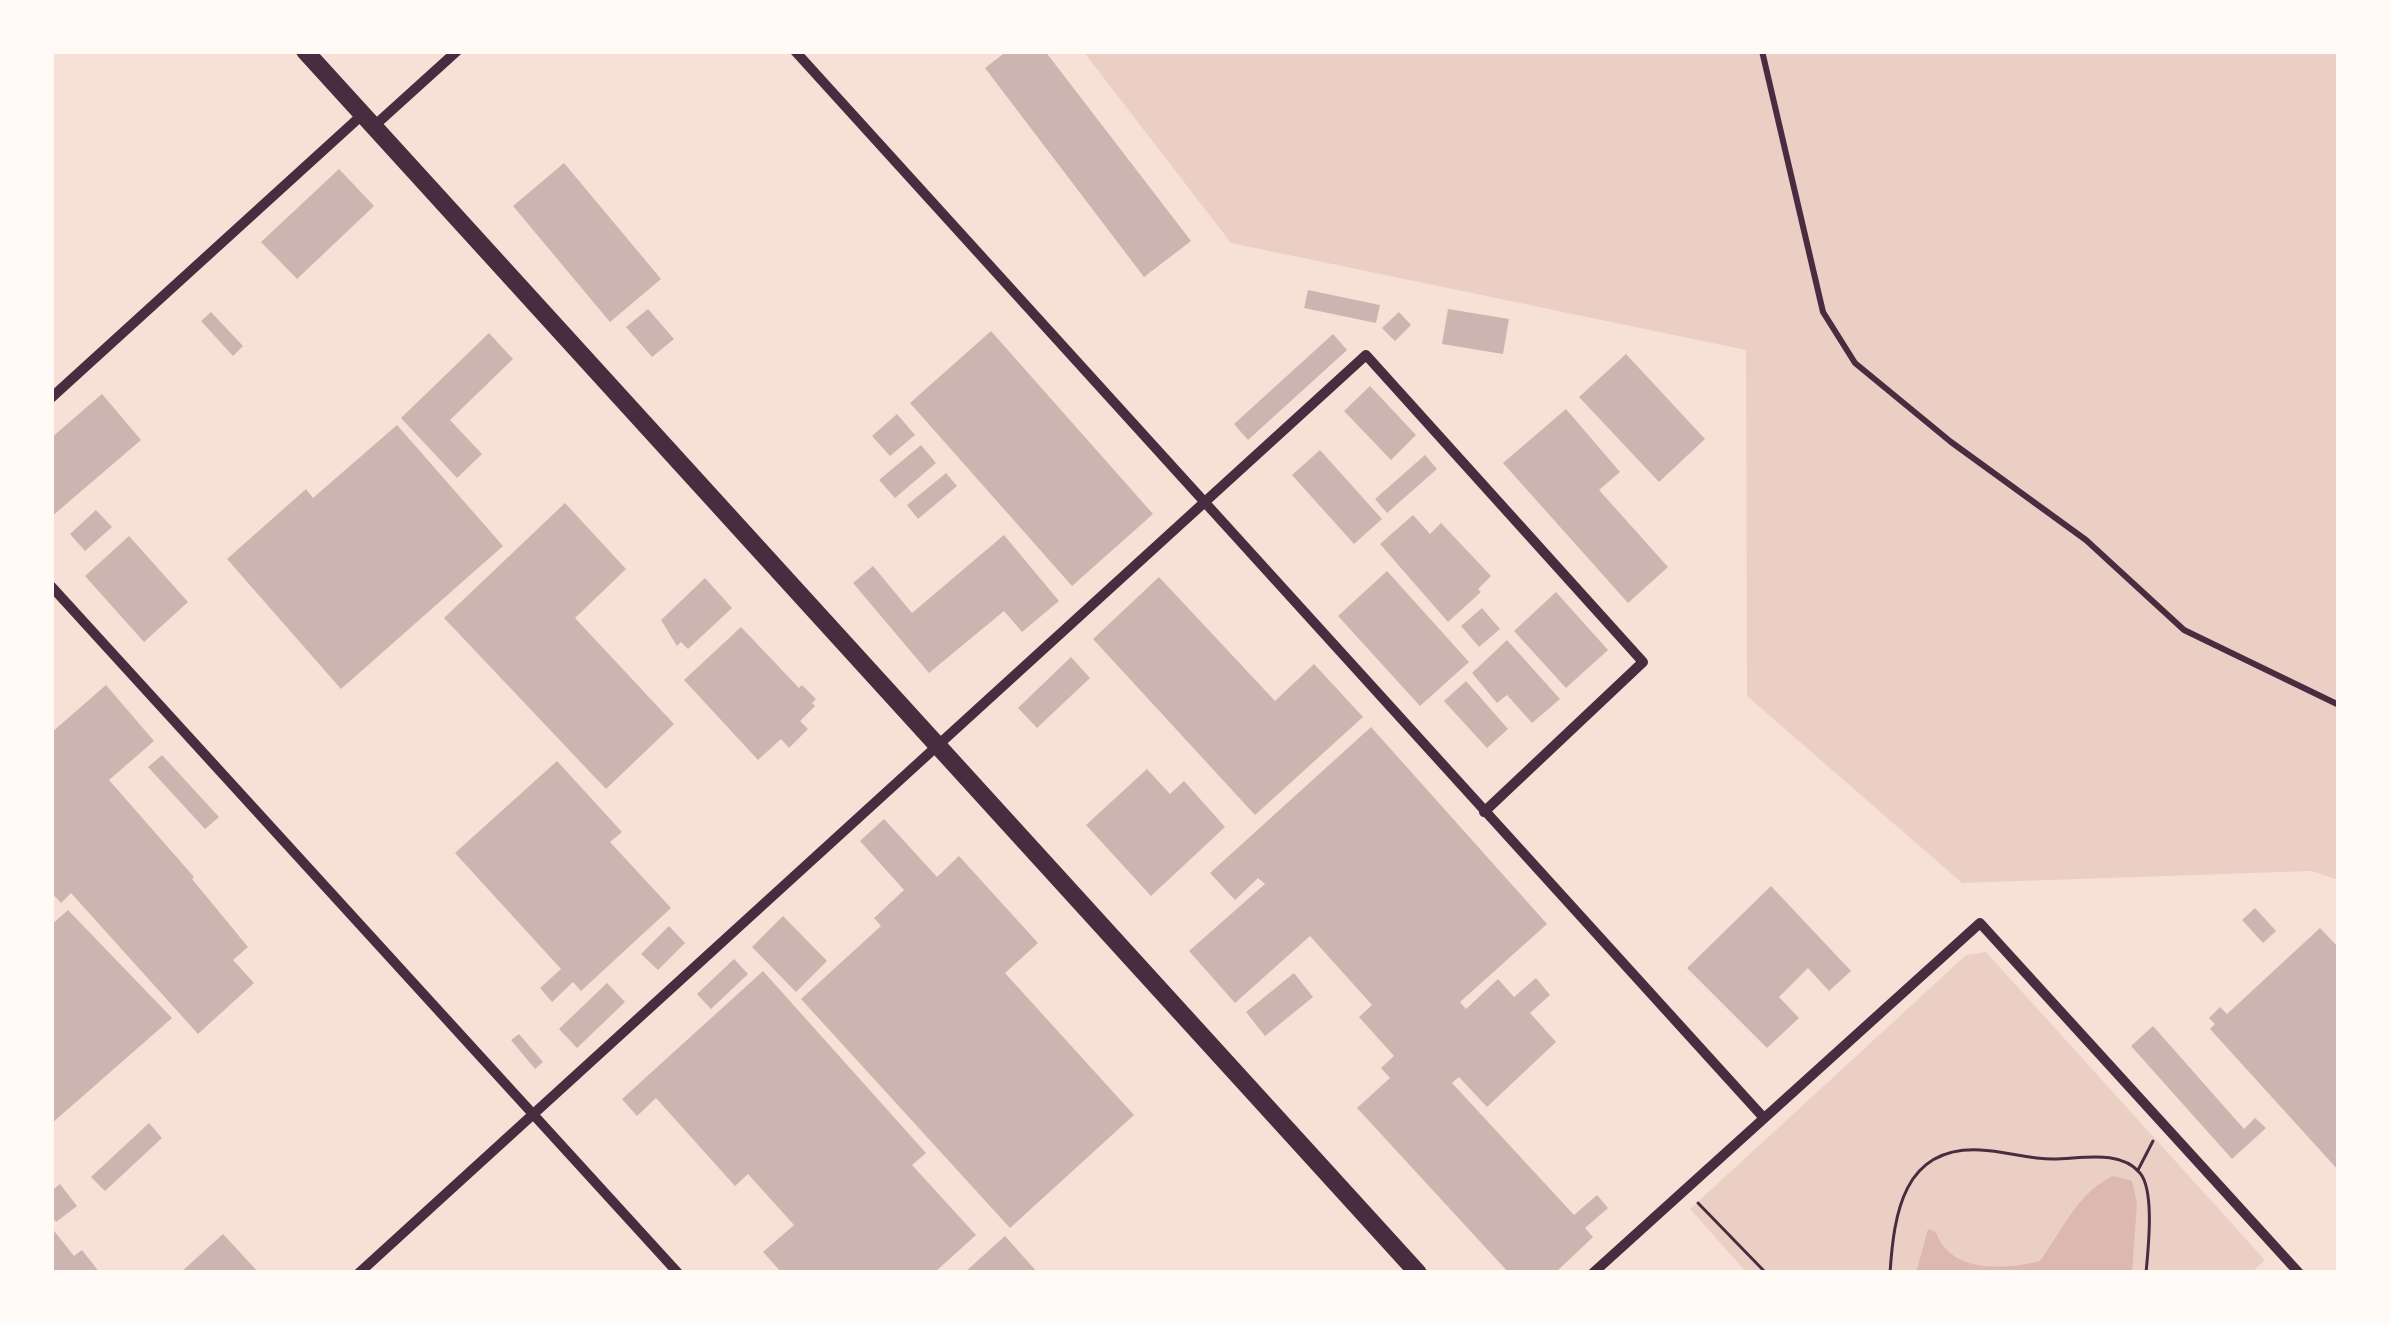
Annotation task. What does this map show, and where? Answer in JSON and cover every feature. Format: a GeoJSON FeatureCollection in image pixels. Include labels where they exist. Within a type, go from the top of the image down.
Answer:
{"type":"FeatureCollection","features":[{"type":"Feature","properties":{"kind":"main road"},"geometry":{"type":"LineString","coordinates":[[305,51],[1418,1273]]}},
{"type":"Feature","properties":{"kind":"street"},"geometry":{"type":"LineString","coordinates":[[51,398],[368,121],[457,51]]}},
{"type":"Feature","properties":{"kind":"street"},"geometry":{"type":"LineString","coordinates":[[795,51],[1763,1117]]}},
{"type":"Feature","properties":{"kind":"street"},"geometry":{"type":"LineString","coordinates":[[359,1273],[1366,355],[1643,662],[1484,812]]}},
{"type":"Feature","properties":{"kind":"street"},"geometry":{"type":"LineString","coordinates":[[51,586],[678,1273]]}},
{"type":"Feature","properties":{"kind":"street"},"geometry":{"type":"LineString","coordinates":[[1593,1273],[1980,923],[2299,1273]]}},
{"type":"Feature","properties":{"kind":"lane"},"geometry":{"type":"LineString","coordinates":[[1762,51],[1823,312],[1855,363],[1951,442],[2086,540],[2184,630],[2339,705]]}},
{"type":"Feature","properties":{"kind":"path"},"geometry":{"type":"LineString","coordinates":[[2138,1170],[2164,1125]]}},
{"type":"Feature","properties":{"kind":"path"},"geometry":{"type":"LineString","coordinates":[[1890,1273],[1896,1207],[1927,1164],[1974,1149],[2033,1158],[2108,1157],[2138,1170],[2148,1198],[2146,1273]]}},
{"type":"Feature","properties":{"kind":"path"},"geometry":{"type":"LineString","coordinates":[[1687,1187],[1766,1273]]}},
{"type":"Feature","properties":{"kind":"shaded area"},"geometry":{"type":"Polygon","coordinates":[[[1083,51],[2339,51],[2339,880],[2311,871],[1962,883],[1747,696],[1746,350],[1231,243],[1083,51]]]}},
{"type":"Feature","properties":{"kind":"shaded area"},"geometry":{"type":"Polygon","coordinates":[[[1986,952],[2265,1260],[2251,1273],[1747,1273],[1690,1209],[1966,955],[1986,952]]]}},
{"type":"Feature","properties":{"kind":"shaded area"},"geometry":{"type":"Polygon","coordinates":[[[2113,1176],[2132,1181],[2137,1203],[2132,1273],[1916,1273],[1928,1229],[1965,1262],[1995,1267],[2040,1261],[2080,1202],[2113,1176]]]}},
{"type":"Feature","properties":{"kind":"building"},"geometry":{"type":"Polygon","coordinates":[[[1007,51],[1045,51],[1191,241],[1144,277],[985,68],[1007,51]]]}},
{"type":"Feature","properties":{"kind":"building"},"geometry":{"type":"Polygon","coordinates":[[[564,163],[661,279],[610,322],[513,206],[564,163]]]}},
{"type":"Feature","properties":{"kind":"building"},"geometry":{"type":"Polygon","coordinates":[[[339,169],[374,206],[297,279],[261,242],[339,169]]]}},
{"type":"Feature","properties":{"kind":"building"},"geometry":{"type":"Polygon","coordinates":[[[1308,290],[1380,305],[1376,323],[1304,308],[1308,290]]]}},
{"type":"Feature","properties":{"kind":"building"},"geometry":{"type":"Polygon","coordinates":[[[648,309],[674,339],[652,357],[626,327],[648,309]]]}},
{"type":"Feature","properties":{"kind":"building"},"geometry":{"type":"Polygon","coordinates":[[[1448,309],[1509,319],[1503,354],[1442,344],[1448,309]]]}},
{"type":"Feature","properties":{"kind":"building"},"geometry":{"type":"Polygon","coordinates":[[[211,312],[243,346],[233,356],[201,321],[211,312]]]}},
{"type":"Feature","properties":{"kind":"building"},"geometry":{"type":"Polygon","coordinates":[[[1399,312],[1411,325],[1395,341],[1382,328],[1399,312]]]}},
{"type":"Feature","properties":{"kind":"building"},"geometry":{"type":"Polygon","coordinates":[[[991,331],[1153,514],[1072,586],[910,403],[991,331]]]}},
{"type":"Feature","properties":{"kind":"building"},"geometry":{"type":"Polygon","coordinates":[[[489,333],[513,359],[450,420],[482,454],[457,478],[401,418],[489,333]]]}},
{"type":"Feature","properties":{"kind":"building"},"geometry":{"type":"Polygon","coordinates":[[[1333,334],[1347,350],[1248,440],[1234,424],[1333,334]]]}},
{"type":"Feature","properties":{"kind":"building"},"geometry":{"type":"Polygon","coordinates":[[[1626,354],[1705,439],[1659,482],[1579,397],[1626,354]]]}},
{"type":"Feature","properties":{"kind":"building"},"geometry":{"type":"Polygon","coordinates":[[[1370,386],[1416,435],[1391,460],[1344,411],[1370,386]]]}},
{"type":"Feature","properties":{"kind":"building"},"geometry":{"type":"Polygon","coordinates":[[[102,394],[141,440],[51,517],[51,438],[102,394]]]}},
{"type":"Feature","properties":{"kind":"building"},"geometry":{"type":"Polygon","coordinates":[[[1566,409],[1620,472],[1599,490],[1668,567],[1628,603],[1503,463],[1566,409]]]}},
{"type":"Feature","properties":{"kind":"building"},"geometry":{"type":"Polygon","coordinates":[[[897,414],[915,435],[890,456],[872,436],[897,414]]]}},
{"type":"Feature","properties":{"kind":"building"},"geometry":{"type":"Polygon","coordinates":[[[397,425],[503,546],[341,689],[227,559],[306,489],[313,498],[397,425]]]}},
{"type":"Feature","properties":{"kind":"building"},"geometry":{"type":"Polygon","coordinates":[[[921,445],[936,463],[895,498],[879,480],[921,445]]]}},
{"type":"Feature","properties":{"kind":"building"},"geometry":{"type":"Polygon","coordinates":[[[1320,450],[1382,519],[1354,544],[1292,475],[1320,450]]]}},
{"type":"Feature","properties":{"kind":"building"},"geometry":{"type":"Polygon","coordinates":[[[1425,455],[1437,469],[1387,513],[1375,499],[1425,455]]]}},
{"type":"Feature","properties":{"kind":"building"},"geometry":{"type":"Polygon","coordinates":[[[946,473],[957,486],[918,519],[907,505],[946,473]]]}},
{"type":"Feature","properties":{"kind":"building"},"geometry":{"type":"Polygon","coordinates":[[[565,503],[626,569],[575,618],[674,724],[606,789],[444,618],[565,503]]]}},
{"type":"Feature","properties":{"kind":"building"},"geometry":{"type":"Polygon","coordinates":[[[96,510],[112,527],[85,551],[70,534],[96,510]]]}},
{"type":"Feature","properties":{"kind":"building"},"geometry":{"type":"Polygon","coordinates":[[[1413,515],[1430,534],[1441,523],[1491,576],[1478,589],[1481,592],[1448,622],[1380,544],[1413,515]]]}},
{"type":"Feature","properties":{"kind":"building"},"geometry":{"type":"Polygon","coordinates":[[[1004,535],[1059,601],[1022,632],[1004,611],[929,673],[853,583],[873,566],[912,613],[1004,535]]]}},
{"type":"Feature","properties":{"kind":"building"},"geometry":{"type":"Polygon","coordinates":[[[129,536],[188,602],[144,642],[85,576],[129,536]]]}},
{"type":"Feature","properties":{"kind":"building"},"geometry":{"type":"Polygon","coordinates":[[[1387,571],[1469,662],[1420,706],[1338,616],[1387,571]]]}},
{"type":"Feature","properties":{"kind":"building"},"geometry":{"type":"Polygon","coordinates":[[[1159,577],[1275,701],[1314,664],[1363,717],[1255,815],[1093,639],[1159,577]]]}},
{"type":"Feature","properties":{"kind":"building"},"geometry":{"type":"Polygon","coordinates":[[[705,578],[732,608],[688,649],[681,642],[677,646],[661,620],[705,578]]]}},
{"type":"Feature","properties":{"kind":"building"},"geometry":{"type":"Polygon","coordinates":[[[1556,592],[1608,650],[1566,688],[1514,631],[1556,592]]]}},
{"type":"Feature","properties":{"kind":"building"},"geometry":{"type":"Polygon","coordinates":[[[1482,608],[1500,629],[1479,647],[1461,626],[1482,608]]]}},
{"type":"Feature","properties":{"kind":"building"},"geometry":{"type":"Polygon","coordinates":[[[741,627],[799,688],[802,685],[816,699],[800,721],[808,729],[789,748],[781,739],[758,760],[684,680],[741,627]]]}},
{"type":"Feature","properties":{"kind":"building"},"geometry":{"type":"Polygon","coordinates":[[[1507,640],[1560,699],[1532,723],[1507,695],[1497,703],[1472,673],[1507,640]]]}},
{"type":"Feature","properties":{"kind":"building"},"geometry":{"type":"Polygon","coordinates":[[[1071,657],[1090,678],[1037,728],[1018,708],[1071,657]]]}},
{"type":"Feature","properties":{"kind":"building"},"geometry":{"type":"Polygon","coordinates":[[[1466,681],[1508,729],[1487,748],[1444,701],[1466,681]]]}},
{"type":"Feature","properties":{"kind":"building"},"geometry":{"type":"Polygon","coordinates":[[[106,685],[154,741],[109,780],[248,947],[233,960],[254,983],[198,1034],[71,893],[61,903],[51,892],[51,733],[106,685]]]}},
{"type":"Feature","properties":{"kind":"building"},"geometry":{"type":"Polygon","coordinates":[[[1371,727],[1547,924],[1460,1002],[1466,1009],[1498,979],[1514,997],[1536,978],[1550,995],[1530,1013],[1556,1042],[1487,1107],[1459,1077],[1452,1083],[1574,1215],[1597,1195],[1608,1208],[1585,1228],[1593,1237],[1555,1273],[1509,1273],[1357,1108],[1390,1078],[1381,1068],[1394,1056],[1359,1017],[1372,1005],[1310,936],[1235,1003],[1189,951],[1265,884],[1258,878],[1235,900],[1210,873],[1371,727]]]}},
{"type":"Feature","properties":{"kind":"building"},"geometry":{"type":"Polygon","coordinates":[[[162,755],[219,817],[205,829],[148,767],[162,755]]]}},
{"type":"Feature","properties":{"kind":"building"},"geometry":{"type":"Polygon","coordinates":[[[557,761],[622,832],[610,842],[671,908],[581,991],[573,982],[552,1002],[540,988],[561,969],[455,853],[557,761]]]}},
{"type":"Feature","properties":{"kind":"building"},"geometry":{"type":"Polygon","coordinates":[[[1147,769],[1170,794],[1184,781],[1225,827],[1151,896],[1086,825],[1147,769]]]}},
{"type":"Feature","properties":{"kind":"building"},"geometry":{"type":"Polygon","coordinates":[[[884,819],[937,877],[959,856],[1038,943],[1005,973],[1134,1115],[1010,1228],[801,999],[881,926],[874,918],[904,890],[860,841],[884,819]]]}},
{"type":"Feature","properties":{"kind":"building"},"geometry":{"type":"Polygon","coordinates":[[[1771,886],[1851,971],[1829,991],[1808,968],[1779,997],[1799,1018],[1767,1048],[1687,968],[1771,886]]]}},
{"type":"Feature","properties":{"kind":"building"},"geometry":{"type":"Polygon","coordinates":[[[2255,908],[2276,931],[2263,943],[2242,920],[2255,908]]]}},
{"type":"Feature","properties":{"kind":"building"},"geometry":{"type":"Polygon","coordinates":[[[68,910],[172,1018],[51,1124],[51,925],[68,910]]]}},
{"type":"Feature","properties":{"kind":"building"},"geometry":{"type":"Polygon","coordinates":[[[783,916],[827,961],[796,992],[752,947],[783,916]]]}},
{"type":"Feature","properties":{"kind":"building"},"geometry":{"type":"Polygon","coordinates":[[[669,926],[685,943],[658,970],[641,954],[669,926]]]}},
{"type":"Feature","properties":{"kind":"building"},"geometry":{"type":"Polygon","coordinates":[[[2320,928],[2339,948],[2339,1171],[2210,1029],[2215,1024],[2209,1018],[2220,1007],[2227,1014],[2320,928]]]}},
{"type":"Feature","properties":{"kind":"building"},"geometry":{"type":"Polygon","coordinates":[[[734,959],[748,974],[711,1009],[697,994],[734,959]]]}},
{"type":"Feature","properties":{"kind":"building"},"geometry":{"type":"Polygon","coordinates":[[[763,971],[926,1153],[912,1165],[976,1235],[934,1273],[782,1273],[763,1252],[794,1225],[748,1174],[735,1186],[656,1098],[637,1116],[622,1099],[763,971]]]}},
{"type":"Feature","properties":{"kind":"building"},"geometry":{"type":"Polygon","coordinates":[[[1294,973],[1313,997],[1265,1036],[1246,1012],[1294,973]]]}},
{"type":"Feature","properties":{"kind":"building"},"geometry":{"type":"Polygon","coordinates":[[[607,983],[625,1002],[577,1048],[559,1029],[607,983]]]}},
{"type":"Feature","properties":{"kind":"building"},"geometry":{"type":"Polygon","coordinates":[[[2153,1026],[2244,1129],[2255,1118],[2266,1128],[2232,1159],[2131,1046],[2153,1026]]]}},
{"type":"Feature","properties":{"kind":"building"},"geometry":{"type":"Polygon","coordinates":[[[519,1034],[543,1062],[535,1069],[511,1040],[519,1034]]]}},
{"type":"Feature","properties":{"kind":"building"},"geometry":{"type":"Polygon","coordinates":[[[149,1123],[162,1138],[105,1191],[91,1177],[149,1123]]]}},
{"type":"Feature","properties":{"kind":"building"},"geometry":{"type":"Polygon","coordinates":[[[60,1184],[77,1206],[56,1222],[51,1215],[51,1191],[60,1184]]]}},
{"type":"Feature","properties":{"kind":"building"},"geometry":{"type":"Polygon","coordinates":[[[51,1227],[74,1256],[82,1250],[100,1273],[51,1273],[51,1227]]]}},
{"type":"Feature","properties":{"kind":"building"},"geometry":{"type":"Polygon","coordinates":[[[223,1234],[259,1273],[180,1273],[223,1234]]]}},
{"type":"Feature","properties":{"kind":"building"},"geometry":{"type":"Polygon","coordinates":[[[1005,1236],[1038,1273],[964,1273],[1005,1236]]]}}]}
